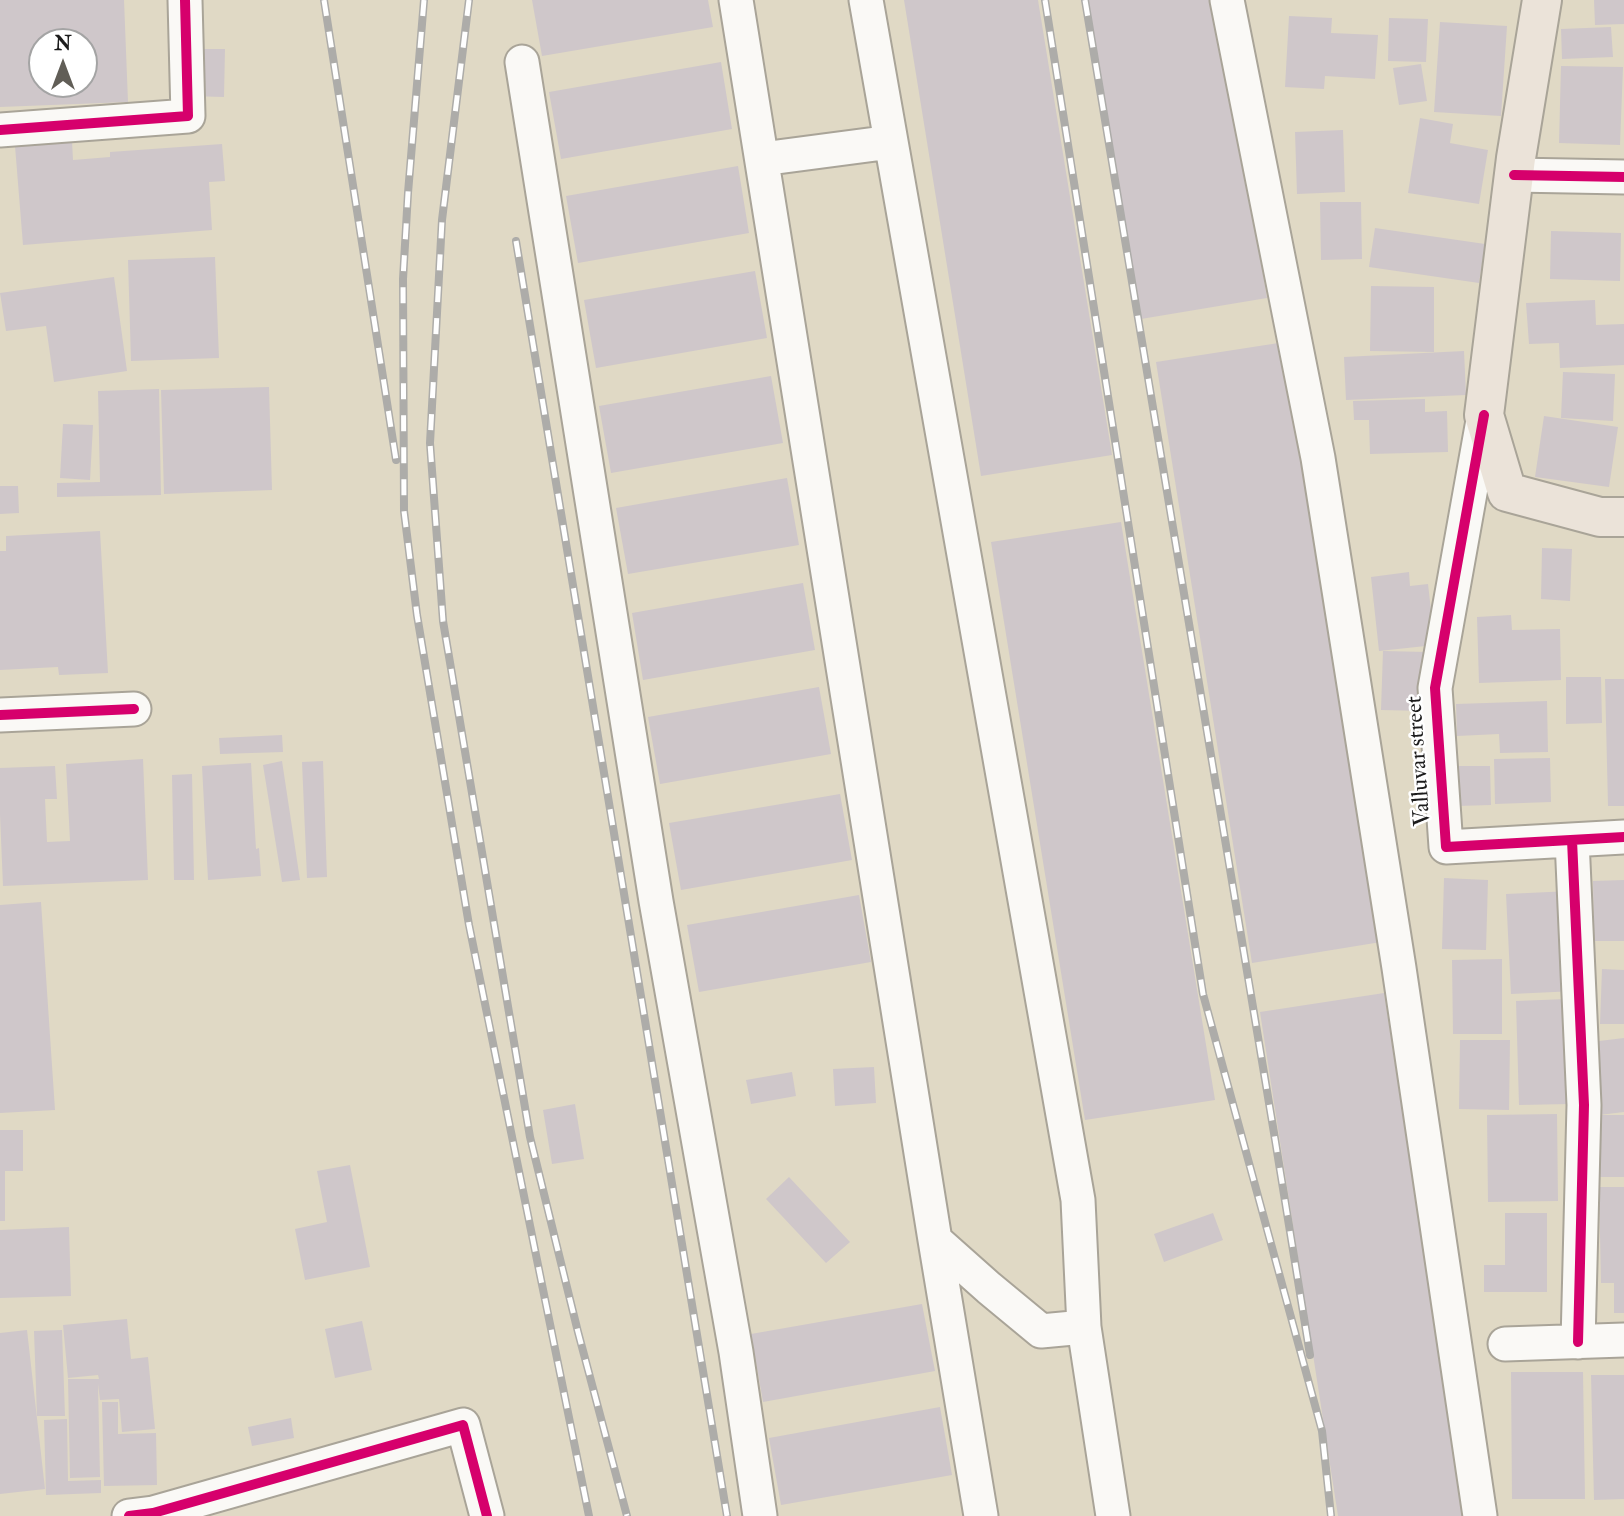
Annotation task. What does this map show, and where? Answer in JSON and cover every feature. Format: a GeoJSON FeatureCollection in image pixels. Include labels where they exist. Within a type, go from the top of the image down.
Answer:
{"type":"FeatureCollection","features":[{"type":"Feature","properties":{"kind":"main road"},"geometry":{"type":"LineString","coordinates":[[1542,0],[1514,175],[1484,415],[1507,492],[1601,517],[1624,517]]}},
{"type":"Feature","properties":{"kind":"street"},"geometry":{"type":"LineString","coordinates":[[0,130],[188,116],[185,0]]}},
{"type":"Feature","properties":{"kind":"street"},"geometry":{"type":"LineString","coordinates":[[736,0],[981,1516]]}},
{"type":"Feature","properties":{"kind":"street"},"geometry":{"type":"LineString","coordinates":[[866,0],[1078,1200],[1084,1327],[1113,1516]]}},
{"type":"Feature","properties":{"kind":"street"},"geometry":{"type":"LineString","coordinates":[[1227,0],[1318,458],[1397,954],[1480,1516]]}},
{"type":"Feature","properties":{"kind":"street"},"geometry":{"type":"LineString","coordinates":[[522,62],[652,874],[736,1352],[760,1516]]}},
{"type":"Feature","properties":{"kind":"street"},"geometry":{"type":"LineString","coordinates":[[762,159],[891,142]]}},
{"type":"Feature","properties":{"kind":"street"},"geometry":{"type":"LineString","coordinates":[[1514,175],[1624,177]]}},
{"type":"Feature","properties":{"kind":"street","name":"Valluvar street"},"geometry":{"type":"LineString","coordinates":[[1484,415],[1435,688],[1446,847],[1624,837]]}},
{"type":"Feature","properties":{"kind":"street"},"geometry":{"type":"LineString","coordinates":[[0,715],[134,709]]}},
{"type":"Feature","properties":{"kind":"street"},"geometry":{"type":"LineString","coordinates":[[1572,840],[1584,1105],[1578,1342]]}},
{"type":"Feature","properties":{"kind":"street"},"geometry":{"type":"LineString","coordinates":[[935,1240],[1041,1331],[1084,1327]]}},
{"type":"Feature","properties":{"kind":"street"},"geometry":{"type":"LineString","coordinates":[[1505,1344],[1624,1340]]}},
{"type":"Feature","properties":{"kind":"street"},"geometry":{"type":"LineString","coordinates":[[129,1516],[153,1513],[463,1425],[487,1516]]}},
{"type":"Feature","properties":{"kind":"building"},"geometry":{"type":"Polygon","coordinates":[[[0,0],[124,0],[128,102],[0,107],[0,0]]]}},
{"type":"Feature","properties":{"kind":"building"},"geometry":{"type":"Polygon","coordinates":[[[532,0],[708,0],[713,27],[542,56],[532,0]]]}},
{"type":"Feature","properties":{"kind":"building"},"geometry":{"type":"Polygon","coordinates":[[[904,0],[1038,0],[1112,455],[981,476],[904,0]]]}},
{"type":"Feature","properties":{"kind":"building"},"geometry":{"type":"Polygon","coordinates":[[[1087,0],[1217,0],[1267,298],[1141,319],[1087,0]]]}},
{"type":"Feature","properties":{"kind":"building"},"geometry":{"type":"Polygon","coordinates":[[[1594,0],[1624,0],[1624,24],[1595,25],[1594,0]]]}},
{"type":"Feature","properties":{"kind":"building"},"geometry":{"type":"Polygon","coordinates":[[[1289,16],[1332,18],[1331,33],[1378,35],[1375,79],[1325,76],[1324,89],[1285,87],[1289,16]]]}},
{"type":"Feature","properties":{"kind":"building"},"geometry":{"type":"Polygon","coordinates":[[[1389,18],[1428,19],[1426,62],[1388,61],[1389,18]]]}},
{"type":"Feature","properties":{"kind":"building"},"geometry":{"type":"Polygon","coordinates":[[[1440,22],[1507,26],[1501,116],[1434,112],[1440,22]]]}},
{"type":"Feature","properties":{"kind":"building"},"geometry":{"type":"Polygon","coordinates":[[[1611,27],[1613,57],[1562,59],[1561,29],[1611,27]]]}},
{"type":"Feature","properties":{"kind":"building"},"geometry":{"type":"Polygon","coordinates":[[[189,49],[225,49],[224,97],[188,96],[189,49]]]}},
{"type":"Feature","properties":{"kind":"building"},"geometry":{"type":"Polygon","coordinates":[[[721,62],[732,129],[561,159],[549,92],[721,62]]]}},
{"type":"Feature","properties":{"kind":"building"},"geometry":{"type":"Polygon","coordinates":[[[1421,64],[1427,101],[1399,105],[1393,68],[1421,64]]]}},
{"type":"Feature","properties":{"kind":"building"},"geometry":{"type":"Polygon","coordinates":[[[1561,66],[1623,67],[1620,145],[1559,143],[1561,66]]]}},
{"type":"Feature","properties":{"kind":"building"},"geometry":{"type":"Polygon","coordinates":[[[1420,118],[1453,124],[1450,143],[1488,150],[1479,204],[1408,193],[1420,118]]]}},
{"type":"Feature","properties":{"kind":"building"},"geometry":{"type":"Polygon","coordinates":[[[1343,130],[1345,192],[1297,194],[1295,132],[1343,130]]]}},
{"type":"Feature","properties":{"kind":"building"},"geometry":{"type":"Polygon","coordinates":[[[72,141],[73,160],[110,157],[110,152],[222,144],[225,181],[209,182],[212,230],[23,245],[15,146],[72,141]]]}},
{"type":"Feature","properties":{"kind":"building"},"geometry":{"type":"Polygon","coordinates":[[[738,166],[749,233],[578,263],[566,196],[738,166]]]}},
{"type":"Feature","properties":{"kind":"building"},"geometry":{"type":"Polygon","coordinates":[[[1320,202],[1361,202],[1362,259],[1321,260],[1320,202]]]}},
{"type":"Feature","properties":{"kind":"building"},"geometry":{"type":"Polygon","coordinates":[[[1375,228],[1485,244],[1479,283],[1369,267],[1375,228]]]}},
{"type":"Feature","properties":{"kind":"building"},"geometry":{"type":"Polygon","coordinates":[[[1551,231],[1621,233],[1620,281],[1550,279],[1551,231]]]}},
{"type":"Feature","properties":{"kind":"building"},"geometry":{"type":"Polygon","coordinates":[[[215,257],[219,358],[131,361],[128,260],[215,257]]]}},
{"type":"Feature","properties":{"kind":"building"},"geometry":{"type":"Polygon","coordinates":[[[755,271],[767,338],[596,368],[584,300],[755,271]]]}},
{"type":"Feature","properties":{"kind":"building"},"geometry":{"type":"Polygon","coordinates":[[[114,277],[127,371],[54,382],[46,326],[6,331],[0,293],[114,277]]]}},
{"type":"Feature","properties":{"kind":"building"},"geometry":{"type":"Polygon","coordinates":[[[1371,286],[1434,287],[1434,352],[1370,351],[1371,286]]]}},
{"type":"Feature","properties":{"kind":"building"},"geometry":{"type":"Polygon","coordinates":[[[1595,300],[1596,325],[1624,324],[1624,365],[1560,368],[1559,343],[1529,344],[1526,303],[1595,300]]]}},
{"type":"Feature","properties":{"kind":"building"},"geometry":{"type":"Polygon","coordinates":[[[1285,342],[1381,942],[1252,963],[1156,362],[1285,342]]]}},
{"type":"Feature","properties":{"kind":"building"},"geometry":{"type":"Polygon","coordinates":[[[1464,351],[1466,395],[1346,400],[1344,357],[1464,351]]]}},
{"type":"Feature","properties":{"kind":"building"},"geometry":{"type":"Polygon","coordinates":[[[1563,372],[1615,374],[1613,421],[1561,418],[1563,372]]]}},
{"type":"Feature","properties":{"kind":"building"},"geometry":{"type":"Polygon","coordinates":[[[771,376],[783,443],[611,473],[599,406],[771,376]]]}},
{"type":"Feature","properties":{"kind":"building"},"geometry":{"type":"Polygon","coordinates":[[[269,387],[272,490],[164,494],[161,390],[269,387]]]}},
{"type":"Feature","properties":{"kind":"building"},"geometry":{"type":"Polygon","coordinates":[[[159,389],[161,495],[57,497],[57,483],[100,482],[98,391],[159,389]]]}},
{"type":"Feature","properties":{"kind":"building"},"geometry":{"type":"Polygon","coordinates":[[[1425,399],[1425,412],[1447,411],[1448,452],[1370,454],[1369,420],[1354,420],[1353,401],[1425,399]]]}},
{"type":"Feature","properties":{"kind":"building"},"geometry":{"type":"Polygon","coordinates":[[[1544,416],[1618,427],[1609,487],[1535,477],[1544,416]]]}},
{"type":"Feature","properties":{"kind":"building"},"geometry":{"type":"Polygon","coordinates":[[[63,424],[93,425],[90,480],[60,478],[63,424]]]}},
{"type":"Feature","properties":{"kind":"building"},"geometry":{"type":"Polygon","coordinates":[[[787,478],[799,545],[628,574],[616,508],[787,478]]]}},
{"type":"Feature","properties":{"kind":"building"},"geometry":{"type":"Polygon","coordinates":[[[0,486],[18,486],[19,513],[0,514],[0,486]]]}},
{"type":"Feature","properties":{"kind":"building"},"geometry":{"type":"Polygon","coordinates":[[[1121,522],[1215,1100],[1085,1120],[991,542],[1121,522]]]}},
{"type":"Feature","properties":{"kind":"building"},"geometry":{"type":"Polygon","coordinates":[[[100,531],[108,673],[59,675],[58,667],[0,670],[0,551],[6,551],[6,536],[100,531]]]}},
{"type":"Feature","properties":{"kind":"building"},"geometry":{"type":"Polygon","coordinates":[[[1542,548],[1572,549],[1570,601],[1541,599],[1542,548]]]}},
{"type":"Feature","properties":{"kind":"building"},"geometry":{"type":"Polygon","coordinates":[[[1409,572],[1410,586],[1428,584],[1435,645],[1379,651],[1371,577],[1409,572]]]}},
{"type":"Feature","properties":{"kind":"building"},"geometry":{"type":"Polygon","coordinates":[[[803,583],[815,650],[643,680],[632,613],[803,583]]]}},
{"type":"Feature","properties":{"kind":"building"},"geometry":{"type":"Polygon","coordinates":[[[1511,615],[1512,630],[1560,629],[1561,680],[1479,683],[1477,617],[1511,615]]]}},
{"type":"Feature","properties":{"kind":"building"},"geometry":{"type":"Polygon","coordinates":[[[1383,651],[1427,652],[1425,711],[1381,710],[1383,651]]]}},
{"type":"Feature","properties":{"kind":"building"},"geometry":{"type":"Polygon","coordinates":[[[1566,677],[1601,677],[1602,723],[1566,724],[1566,677]]]}},
{"type":"Feature","properties":{"kind":"building"},"geometry":{"type":"Polygon","coordinates":[[[1605,679],[1624,679],[1624,806],[1608,806],[1605,679]]]}},
{"type":"Feature","properties":{"kind":"building"},"geometry":{"type":"Polygon","coordinates":[[[819,687],[831,754],[660,784],[648,717],[819,687]]]}},
{"type":"Feature","properties":{"kind":"building"},"geometry":{"type":"Polygon","coordinates":[[[1547,701],[1548,752],[1500,753],[1499,734],[1457,736],[1456,704],[1547,701]]]}},
{"type":"Feature","properties":{"kind":"building"},"geometry":{"type":"Polygon","coordinates":[[[282,735],[283,752],[220,754],[219,738],[282,735]]]}},
{"type":"Feature","properties":{"kind":"building"},"geometry":{"type":"Polygon","coordinates":[[[1550,758],[1551,802],[1495,804],[1494,759],[1550,758]]]}},
{"type":"Feature","properties":{"kind":"building"},"geometry":{"type":"Polygon","coordinates":[[[143,759],[148,880],[3,886],[0,768],[55,766],[57,799],[45,799],[47,842],[70,841],[66,764],[143,759]]]}},
{"type":"Feature","properties":{"kind":"building"},"geometry":{"type":"Polygon","coordinates":[[[282,761],[300,880],[282,882],[263,765],[282,761]]]}},
{"type":"Feature","properties":{"kind":"building"},"geometry":{"type":"Polygon","coordinates":[[[323,761],[327,877],[307,878],[302,762],[323,761]]]}},
{"type":"Feature","properties":{"kind":"building"},"geometry":{"type":"Polygon","coordinates":[[[251,763],[256,849],[259,848],[261,876],[208,880],[202,766],[251,763]]]}},
{"type":"Feature","properties":{"kind":"building"},"geometry":{"type":"Polygon","coordinates":[[[1456,766],[1490,766],[1491,805],[1457,806],[1456,766]]]}},
{"type":"Feature","properties":{"kind":"building"},"geometry":{"type":"Polygon","coordinates":[[[192,774],[194,880],[174,880],[172,775],[192,774]]]}},
{"type":"Feature","properties":{"kind":"building"},"geometry":{"type":"Polygon","coordinates":[[[840,794],[852,860],[681,890],[669,823],[840,794]]]}},
{"type":"Feature","properties":{"kind":"building"},"geometry":{"type":"Polygon","coordinates":[[[1444,878],[1488,880],[1486,950],[1442,949],[1444,878]]]}},
{"type":"Feature","properties":{"kind":"building"},"geometry":{"type":"Polygon","coordinates":[[[1624,880],[1624,941],[1594,941],[1593,881],[1624,880]]]}},
{"type":"Feature","properties":{"kind":"building"},"geometry":{"type":"Polygon","coordinates":[[[1571,891],[1576,991],[1511,994],[1506,894],[1571,891]]]}},
{"type":"Feature","properties":{"kind":"building"},"geometry":{"type":"Polygon","coordinates":[[[859,895],[871,962],[699,992],[687,925],[859,895]]]}},
{"type":"Feature","properties":{"kind":"building"},"geometry":{"type":"Polygon","coordinates":[[[41,902],[55,1110],[0,1113],[0,905],[41,902]]]}},
{"type":"Feature","properties":{"kind":"building"},"geometry":{"type":"Polygon","coordinates":[[[1502,959],[1502,1034],[1453,1034],[1452,960],[1502,959]]]}},
{"type":"Feature","properties":{"kind":"building"},"geometry":{"type":"Polygon","coordinates":[[[1602,969],[1624,970],[1624,1024],[1600,1024],[1602,969]]]}},
{"type":"Feature","properties":{"kind":"building"},"geometry":{"type":"Polygon","coordinates":[[[1384,993],[1465,1516],[1338,1516],[1260,1012],[1384,993]]]}},
{"type":"Feature","properties":{"kind":"building"},"geometry":{"type":"Polygon","coordinates":[[[1567,999],[1570,1104],[1519,1105],[1516,1001],[1567,999]]]}},
{"type":"Feature","properties":{"kind":"building"},"geometry":{"type":"Polygon","coordinates":[[[1624,1038],[1624,1112],[1599,1115],[1591,1042],[1624,1038]]]}},
{"type":"Feature","properties":{"kind":"building"},"geometry":{"type":"Polygon","coordinates":[[[1460,1040],[1510,1040],[1509,1110],[1459,1109],[1460,1040]]]}},
{"type":"Feature","properties":{"kind":"building"},"geometry":{"type":"Polygon","coordinates":[[[874,1067],[876,1103],[835,1106],[833,1069],[874,1067]]]}},
{"type":"Feature","properties":{"kind":"building"},"geometry":{"type":"Polygon","coordinates":[[[792,1072],[796,1096],[751,1104],[746,1080],[792,1072]]]}},
{"type":"Feature","properties":{"kind":"building"},"geometry":{"type":"Polygon","coordinates":[[[575,1104],[584,1159],[552,1164],[543,1110],[575,1104]]]}},
{"type":"Feature","properties":{"kind":"building"},"geometry":{"type":"Polygon","coordinates":[[[1557,1114],[1558,1201],[1488,1202],[1487,1115],[1557,1114]]]}},
{"type":"Feature","properties":{"kind":"building"},"geometry":{"type":"Polygon","coordinates":[[[1589,1115],[1624,1115],[1624,1177],[1589,1177],[1589,1115]]]}},
{"type":"Feature","properties":{"kind":"building"},"geometry":{"type":"Polygon","coordinates":[[[0,1130],[23,1130],[23,1171],[5,1171],[5,1221],[0,1221],[0,1130]]]}},
{"type":"Feature","properties":{"kind":"building"},"geometry":{"type":"Polygon","coordinates":[[[350,1165],[370,1267],[305,1280],[295,1229],[327,1222],[317,1171],[350,1165]]]}},
{"type":"Feature","properties":{"kind":"building"},"geometry":{"type":"Polygon","coordinates":[[[789,1177],[850,1242],[826,1263],[766,1199],[789,1177]]]}},
{"type":"Feature","properties":{"kind":"building"},"geometry":{"type":"Polygon","coordinates":[[[1599,1187],[1624,1187],[1624,1313],[1614,1313],[1614,1283],[1601,1283],[1599,1187]]]}},
{"type":"Feature","properties":{"kind":"building"},"geometry":{"type":"Polygon","coordinates":[[[1213,1213],[1223,1240],[1164,1262],[1154,1234],[1213,1213]]]}},
{"type":"Feature","properties":{"kind":"building"},"geometry":{"type":"Polygon","coordinates":[[[1505,1213],[1547,1213],[1547,1292],[1484,1292],[1484,1265],[1505,1265],[1505,1213]]]}},
{"type":"Feature","properties":{"kind":"building"},"geometry":{"type":"Polygon","coordinates":[[[69,1227],[71,1296],[0,1298],[0,1230],[69,1227]]]}},
{"type":"Feature","properties":{"kind":"building"},"geometry":{"type":"Polygon","coordinates":[[[922,1304],[935,1371],[763,1402],[751,1334],[922,1304]]]}},
{"type":"Feature","properties":{"kind":"building"},"geometry":{"type":"Polygon","coordinates":[[[127,1319],[131,1359],[148,1357],[155,1429],[122,1432],[119,1399],[100,1400],[98,1384],[100,1477],[70,1478],[68,1379],[99,1379],[98,1375],[68,1378],[63,1325],[127,1319]]]}},
{"type":"Feature","properties":{"kind":"building"},"geometry":{"type":"Polygon","coordinates":[[[362,1321],[372,1370],[335,1378],[325,1329],[362,1321]]]}},
{"type":"Feature","properties":{"kind":"building"},"geometry":{"type":"Polygon","coordinates":[[[27,1330],[45,1489],[0,1494],[0,1333],[27,1330]]]}},
{"type":"Feature","properties":{"kind":"building"},"geometry":{"type":"Polygon","coordinates":[[[62,1330],[65,1416],[37,1416],[34,1331],[62,1330]]]}},
{"type":"Feature","properties":{"kind":"building"},"geometry":{"type":"Polygon","coordinates":[[[1511,1372],[1583,1372],[1585,1499],[1512,1499],[1511,1372]]]}},
{"type":"Feature","properties":{"kind":"building"},"geometry":{"type":"Polygon","coordinates":[[[1591,1375],[1624,1375],[1624,1499],[1594,1500],[1591,1375]]]}},
{"type":"Feature","properties":{"kind":"building"},"geometry":{"type":"Polygon","coordinates":[[[102,1402],[118,1402],[118,1434],[156,1433],[157,1485],[104,1486],[102,1402]]]}},
{"type":"Feature","properties":{"kind":"building"},"geometry":{"type":"Polygon","coordinates":[[[940,1407],[952,1475],[781,1505],[769,1438],[940,1407]]]}},
{"type":"Feature","properties":{"kind":"building"},"geometry":{"type":"Polygon","coordinates":[[[291,1418],[294,1438],[252,1446],[248,1427],[291,1418]]]}},
{"type":"Feature","properties":{"kind":"building"},"geometry":{"type":"Polygon","coordinates":[[[67,1419],[68,1481],[101,1480],[101,1493],[46,1495],[44,1420],[67,1419]]]}},
{"type":"Feature","properties":{"kind":"railway"},"geometry":{"type":"LineString","coordinates":[[324,0],[396,460]]}},
{"type":"Feature","properties":{"kind":"railway"},"geometry":{"type":"LineString","coordinates":[[424,0],[403,279],[404,511],[417,615],[469,925],[589,1516]]}},
{"type":"Feature","properties":{"kind":"railway"},"geometry":{"type":"LineString","coordinates":[[469,0],[442,220],[430,443],[443,621],[530,1137],[627,1516]]}},
{"type":"Feature","properties":{"kind":"railway"},"geometry":{"type":"LineString","coordinates":[[1045,0],[1203,994],[1322,1431],[1331,1516]]}},
{"type":"Feature","properties":{"kind":"railway"},"geometry":{"type":"LineString","coordinates":[[1085,0],[1310,1355]]}},
{"type":"Feature","properties":{"kind":"railway"},"geometry":{"type":"LineString","coordinates":[[516,241],[727,1516]]}},
{"type":"Feature","properties":{"kind":"cycle path"},"geometry":{"type":"LineString","coordinates":[[0,130],[188,116],[185,0]]}},
{"type":"Feature","properties":{"kind":"cycle path"},"geometry":{"type":"LineString","coordinates":[[1514,175],[1624,177]]}},
{"type":"Feature","properties":{"kind":"cycle path"},"geometry":{"type":"LineString","coordinates":[[1484,415],[1435,688],[1446,847],[1624,837]]}},
{"type":"Feature","properties":{"kind":"cycle path"},"geometry":{"type":"LineString","coordinates":[[0,715],[134,709]]}},
{"type":"Feature","properties":{"kind":"cycle path"},"geometry":{"type":"LineString","coordinates":[[1572,840],[1584,1105],[1578,1342]]}},
{"type":"Feature","properties":{"kind":"cycle path"},"geometry":{"type":"LineString","coordinates":[[129,1516],[153,1513],[463,1425],[487,1516]]}}]}
